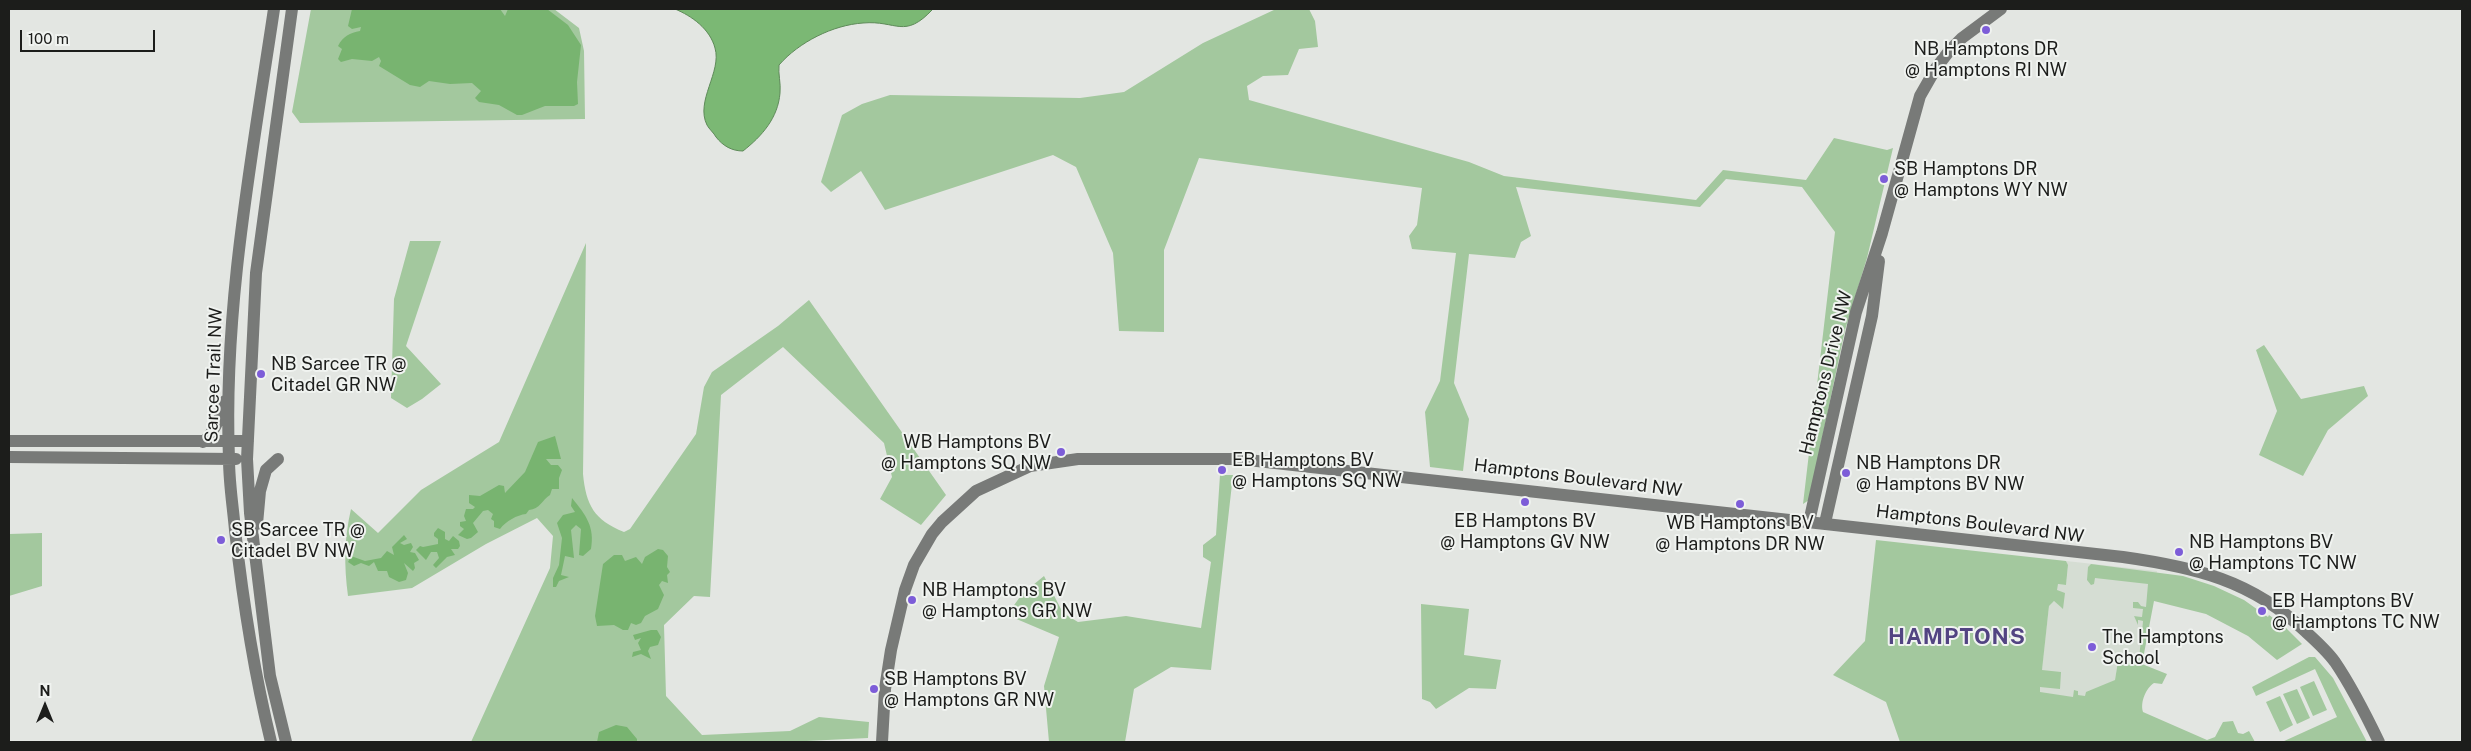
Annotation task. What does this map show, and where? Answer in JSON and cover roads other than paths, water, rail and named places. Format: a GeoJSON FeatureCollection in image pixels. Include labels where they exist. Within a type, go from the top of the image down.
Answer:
{"type":"FeatureCollection","features":[{"type":"Feature","properties":{"kind":"street","name":"Sarcee Trail NW"},"geometry":{"type":"LineString","coordinates":[[271,742],[256,678],[243,595],[229,459],[229,389],[237,270],[274,9]]}},
{"type":"Feature","properties":{"kind":"street","name":"Sarcee Trail NW"},"geometry":{"type":"LineString","coordinates":[[286,742],[270,676],[250,513],[247,459],[256,273],[292,9]]}},
{"type":"Feature","properties":{"kind":"street","name":"Hamptons Drive NW"},"geometry":{"type":"LineString","coordinates":[[1808,522],[1856,312],[1882,233],[1920,96],[1936,68],[1956,44],[2001,9]]}},
{"type":"Feature","properties":{"kind":"street","name":"Hamptons Drive NW"},"geometry":{"type":"LineString","coordinates":[[1825,523],[1872,316],[1882,233]]}},
{"type":"Feature","properties":{"kind":"street"},"geometry":{"type":"LineString","coordinates":[[203,442],[221,416],[229,389]]}},
{"type":"Feature","properties":{"kind":"street"},"geometry":{"type":"LineString","coordinates":[[9,441],[248,441]]}},
{"type":"Feature","properties":{"kind":"street"},"geometry":{"type":"LineString","coordinates":[[9,457],[247,459]]}},
{"type":"Feature","properties":{"kind":"street","name":"Hamptons Boulevard NW"},"geometry":{"type":"LineString","coordinates":[[882,742],[882,724],[891,650],[905,590],[914,565],[942,522],[976,491],[1030,466],[1078,459],[1239,460],[1825,523],[2164,562],[2228,580],[2294,621],[2334,661],[2364,711],[2379,742]]}},
{"type":"Feature","properties":{"kind":"street"},"geometry":{"type":"LineString","coordinates":[[255,544],[260,491],[266,470],[278,460]]}},
{"type":"Feature","properties":{"kind":"place","name":"NB Hamptons DR @ Hamptons RI NW"},"geometry":{"type":"Point","coordinates":[1986,30]}},
{"type":"Feature","properties":{"kind":"place","name":"SB Hamptons DR @ Hamptons WY NW"},"geometry":{"type":"Point","coordinates":[1884,179]}},
{"type":"Feature","properties":{"kind":"place","name":"NB Sarcee TR @ Citadel GR NW"},"geometry":{"type":"Point","coordinates":[261,374]}},
{"type":"Feature","properties":{"kind":"place","name":"WB Hamptons BV @ Hamptons SQ NW"},"geometry":{"type":"Point","coordinates":[1061,452]}},
{"type":"Feature","properties":{"kind":"place","name":"EB Hamptons BV @ Hamptons SQ NW"},"geometry":{"type":"Point","coordinates":[1222,470]}},
{"type":"Feature","properties":{"kind":"place","name":"NB Hamptons DR @ Hamptons BV NW"},"geometry":{"type":"Point","coordinates":[1846,473]}},
{"type":"Feature","properties":{"kind":"place","name":"EB Hamptons BV @ Hamptons GV NW"},"geometry":{"type":"Point","coordinates":[1525,502]}},
{"type":"Feature","properties":{"kind":"place","name":"WB Hamptons BV @ Hamptons DR NW"},"geometry":{"type":"Point","coordinates":[1740,504]}},
{"type":"Feature","properties":{"kind":"place","name":"SB Sarcee TR @ Citadel BV NW"},"geometry":{"type":"Point","coordinates":[221,540]}},
{"type":"Feature","properties":{"kind":"place","name":"NB Hamptons BV @ Hamptons TC NW"},"geometry":{"type":"Point","coordinates":[2179,552]}},
{"type":"Feature","properties":{"kind":"place","name":"NB Hamptons BV @ Hamptons GR NW"},"geometry":{"type":"Point","coordinates":[912,600]}},
{"type":"Feature","properties":{"kind":"place","name":"EB Hamptons BV @ Hamptons TC NW"},"geometry":{"type":"Point","coordinates":[2262,611]}},
{"type":"Feature","properties":{"kind":"place","name":"The Hamptons School"},"geometry":{"type":"Point","coordinates":[2092,647]}},
{"type":"Feature","properties":{"kind":"place","name":"SB Hamptons BV @ Hamptons GR NW"},"geometry":{"type":"Point","coordinates":[874,689]}},
{"type":"Feature","properties":{"kind":"district","name":"HAMPTONS"},"geometry":{"type":"Point","coordinates":[1957,637]}}]}
